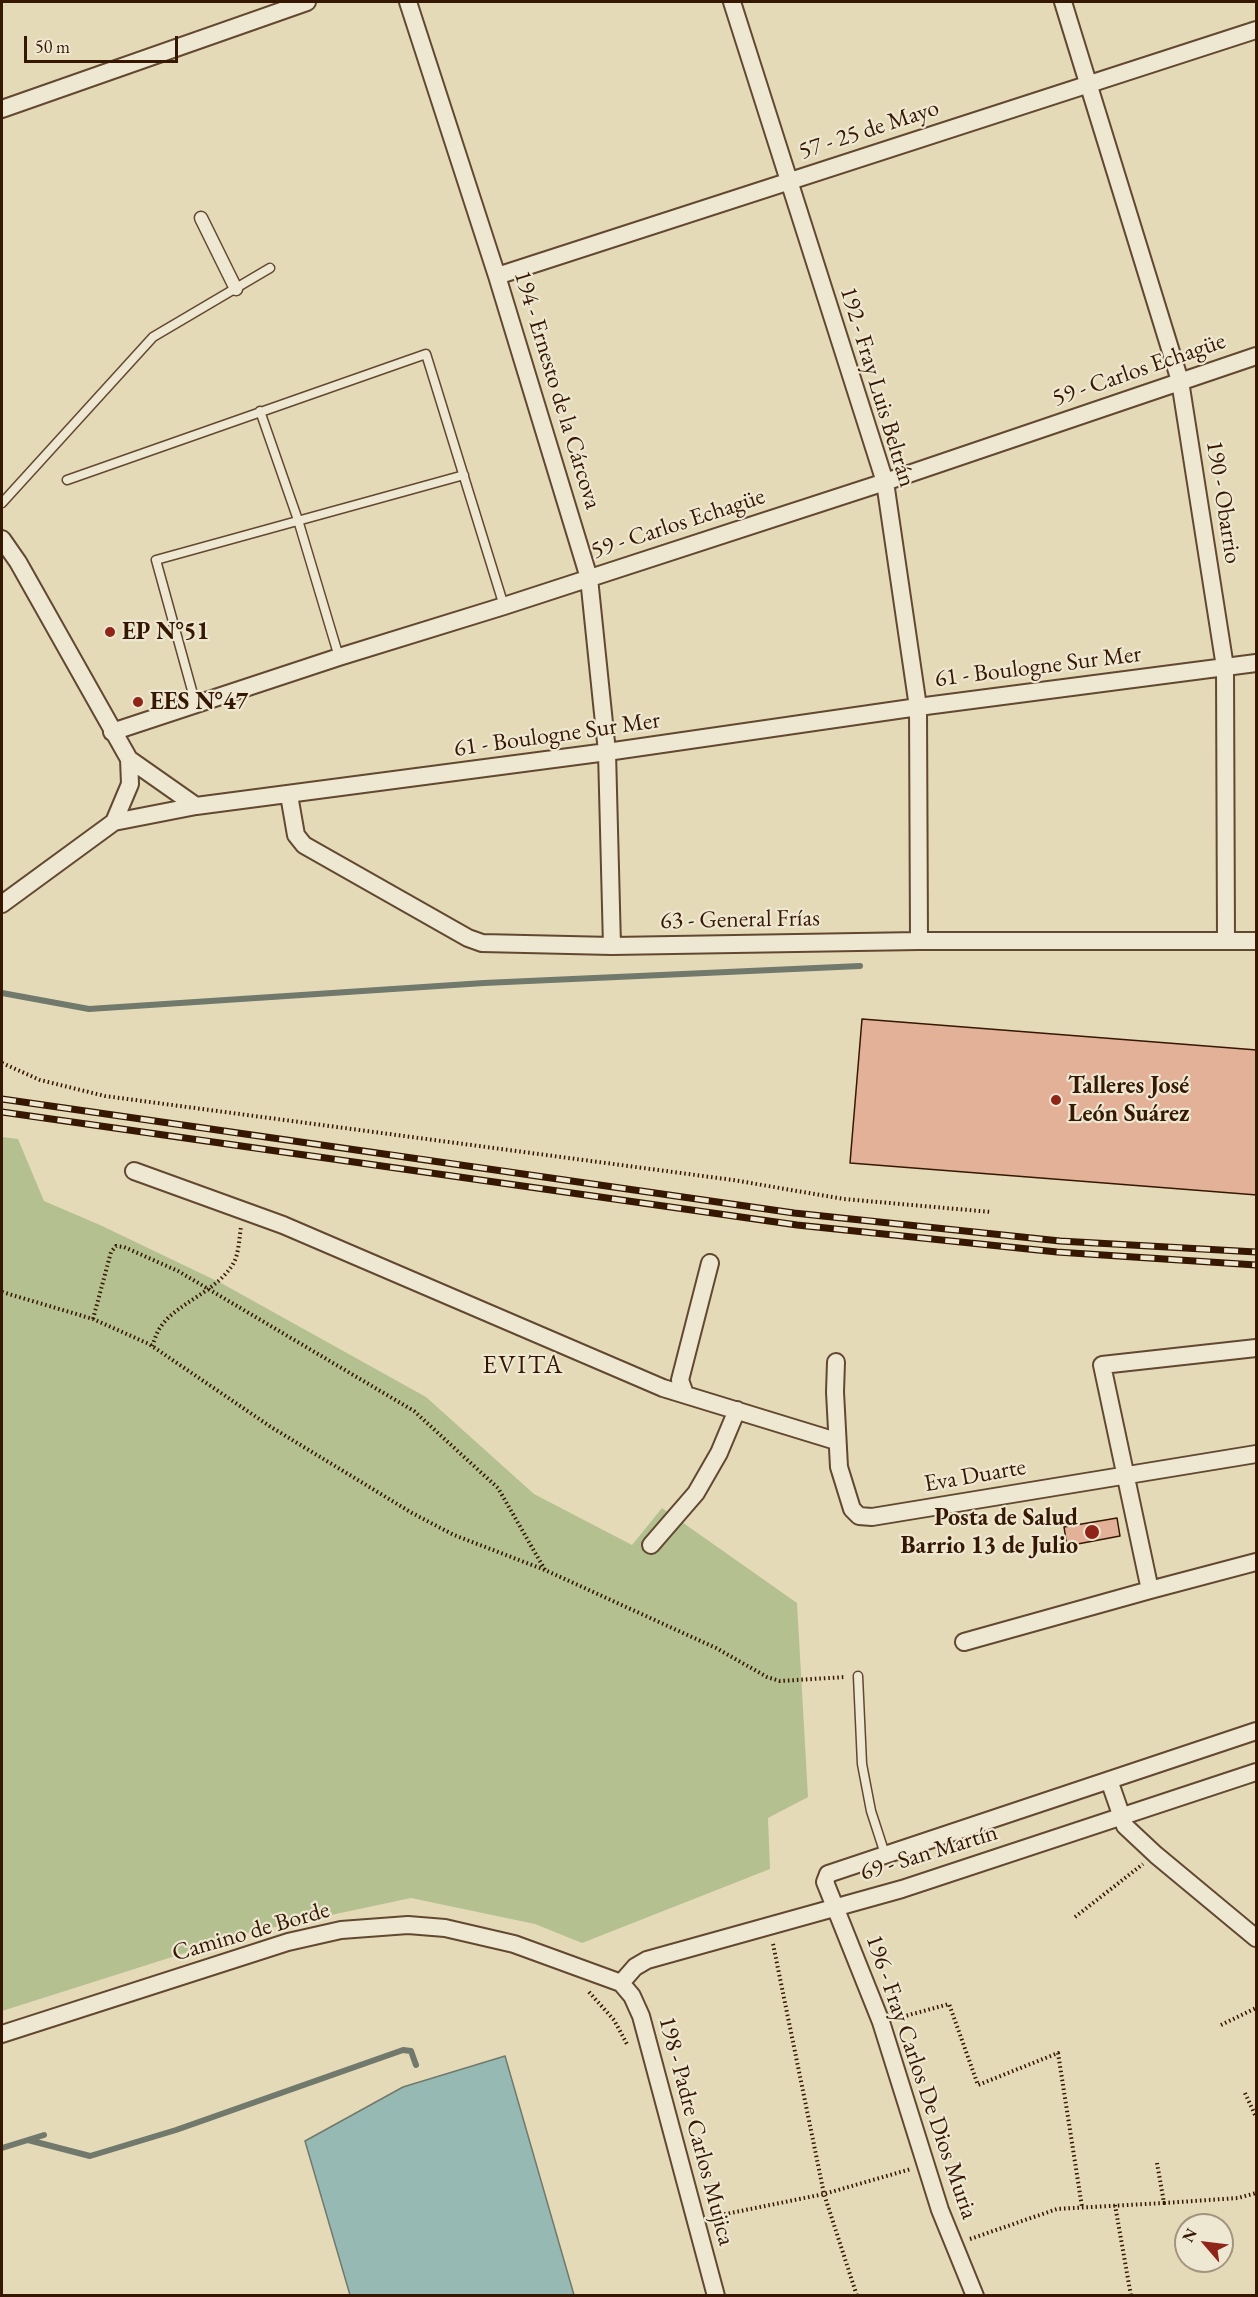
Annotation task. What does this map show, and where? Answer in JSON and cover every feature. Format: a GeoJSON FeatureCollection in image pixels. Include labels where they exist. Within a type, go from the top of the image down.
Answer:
{"type":"FeatureCollection","features":[{"type":"Feature","properties":{"kind":"street"},"geometry":{"type":"LineString","coordinates":[[2,109],[307,2]]}},
{"type":"Feature","properties":{"kind":"street","name":"194 - Ernesto de la Cárcova"},"geometry":{"type":"LineString","coordinates":[[408,2],[497,276],[589,578],[607,752],[612,946]]}},
{"type":"Feature","properties":{"kind":"street","name":"192 - Fray Luis Beltrán"},"geometry":{"type":"LineString","coordinates":[[732,2],[885,482],[918,707],[919,941]]}},
{"type":"Feature","properties":{"kind":"street","name":"190 - Obarrio"},"geometry":{"type":"LineString","coordinates":[[1063,2],[1180,381],[1225,667],[1226,941]]}},
{"type":"Feature","properties":{"kind":"street","name":"57 - 25 de Mayo"},"geometry":{"type":"LineString","coordinates":[[497,276],[1257,30]]}},
{"type":"Feature","properties":{"kind":"street"},"geometry":{"type":"LineString","coordinates":[[201,218],[236,289]]}},
{"type":"Feature","properties":{"kind":"street","name":"59 - Carlos Echagüe"},"geometry":{"type":"LineString","coordinates":[[112,732],[885,482],[1257,356]]}},
{"type":"Feature","properties":{"kind":"street"},"geometry":{"type":"LineString","coordinates":[[2,539],[24,572],[129,759],[196,806]]}},
{"type":"Feature","properties":{"kind":"street","name":"61 - Boulogne Sur Mer"},"geometry":{"type":"LineString","coordinates":[[114,822],[196,806],[1257,663]]}},
{"type":"Feature","properties":{"kind":"street"},"geometry":{"type":"LineString","coordinates":[[2,904],[114,822],[130,784],[129,759]]}},
{"type":"Feature","properties":{"kind":"street","name":"63 - General Frías"},"geometry":{"type":"LineString","coordinates":[[289,795],[296,834],[304,845],[468,938],[482,943],[612,946],[919,941],[1257,940]]}},
{"type":"Feature","properties":{"kind":"street"},"geometry":{"type":"LineString","coordinates":[[134,1171],[283,1225],[663,1388],[836,1440]]}},
{"type":"Feature","properties":{"kind":"street"},"geometry":{"type":"LineString","coordinates":[[685,1394],[680,1380],[710,1263]]}},
{"type":"Feature","properties":{"kind":"street"},"geometry":{"type":"LineString","coordinates":[[1150,1590],[1102,1365],[1257,1348]]}},
{"type":"Feature","properties":{"kind":"street","name":"Eva Duarte"},"geometry":{"type":"LineString","coordinates":[[836,1362],[836,1440],[839,1467],[852,1509],[859,1516],[872,1517],[1257,1454]]}},
{"type":"Feature","properties":{"kind":"street"},"geometry":{"type":"LineString","coordinates":[[651,1545],[696,1492],[719,1453],[737,1410]]}},
{"type":"Feature","properties":{"kind":"street"},"geometry":{"type":"LineString","coordinates":[[964,1642],[1257,1563]]}},
{"type":"Feature","properties":{"kind":"street","name":"69 - San Martín"},"geometry":{"type":"LineString","coordinates":[[828,1874],[1257,1731]]}},
{"type":"Feature","properties":{"kind":"street","name":"69 - San Martín"},"geometry":{"type":"LineString","coordinates":[[621,1983],[634,1967],[647,1960],[902,1889],[1257,1772]]}},
{"type":"Feature","properties":{"kind":"street"},"geometry":{"type":"LineString","coordinates":[[1109,1780],[1125,1826],[1156,1855],[1257,1938]]}},
{"type":"Feature","properties":{"kind":"street","name":"196 - Fray Carlos De Dios Muria"},"geometry":{"type":"LineString","coordinates":[[828,1874],[825,1882],[881,2022],[940,2210],[975,2295]]}},
{"type":"Feature","properties":{"kind":"street","name":"Camino de Borde"},"geometry":{"type":"LineString","coordinates":[[2,2034],[288,1942],[341,1930],[376,1927],[408,1925],[445,1928],[481,1935],[621,1983]]}},
{"type":"Feature","properties":{"kind":"street","name":"198 - Padre Carlos Mujica"},"geometry":{"type":"LineString","coordinates":[[621,1983],[632,1996],[641,2016],[716,2295]]}},
{"type":"Feature","properties":{"kind":"lane"},"geometry":{"type":"LineString","coordinates":[[2,503],[153,337],[270,268]]}},
{"type":"Feature","properties":{"kind":"lane"},"geometry":{"type":"LineString","coordinates":[[68,480],[426,354],[504,606]]}},
{"type":"Feature","properties":{"kind":"lane"},"geometry":{"type":"LineString","coordinates":[[260,411],[298,520],[339,657]]}},
{"type":"Feature","properties":{"kind":"lane"},"geometry":{"type":"LineString","coordinates":[[196,705],[156,560],[464,475]]}},
{"type":"Feature","properties":{"kind":"lane"},"geometry":{"type":"LineString","coordinates":[[858,1676],[862,1764],[871,1811],[885,1854]]}},
{"type":"Feature","properties":{"kind":"path"},"geometry":{"type":"LineString","coordinates":[[2,1063],[39,1080],[105,1096],[733,1180],[844,1198],[991,1212]]}},
{"type":"Feature","properties":{"kind":"path"},"geometry":{"type":"LineString","coordinates":[[152,1346],[162,1325],[174,1313],[208,1289],[233,1263],[244,1211]]}},
{"type":"Feature","properties":{"kind":"path"},"geometry":{"type":"LineString","coordinates":[[93,1319],[111,1252],[116,1246],[124,1247],[178,1271],[414,1411],[498,1488],[545,1570]]}},
{"type":"Feature","properties":{"kind":"path"},"geometry":{"type":"LineString","coordinates":[[2,1292],[93,1319],[152,1346],[271,1427],[412,1513],[454,1535],[545,1570],[716,1648],[767,1677],[780,1681],[858,1676]]}},
{"type":"Feature","properties":{"kind":"path"},"geometry":{"type":"LineString","coordinates":[[1075,1917],[1156,1855]]}},
{"type":"Feature","properties":{"kind":"path"},"geometry":{"type":"LineString","coordinates":[[769,1926],[824,2194],[857,2295]]}},
{"type":"Feature","properties":{"kind":"path"},"geometry":{"type":"LineString","coordinates":[[583,1987],[614,2020],[630,2049]]}},
{"type":"Feature","properties":{"kind":"path"},"geometry":{"type":"LineString","coordinates":[[881,2022],[949,2004],[978,2085],[1058,2054],[1082,2207]]}},
{"type":"Feature","properties":{"kind":"path"},"geometry":{"type":"LineString","coordinates":[[1221,2025],[1257,2008]]}},
{"type":"Feature","properties":{"kind":"path"},"geometry":{"type":"LineString","coordinates":[[1245,2093],[1257,2118]]}},
{"type":"Feature","properties":{"kind":"path"},"geometry":{"type":"LineString","coordinates":[[1157,2163],[1164,2202]]}},
{"type":"Feature","properties":{"kind":"path"},"geometry":{"type":"LineString","coordinates":[[696,2220],[824,2194],[926,2165]]}},
{"type":"Feature","properties":{"kind":"path"},"geometry":{"type":"LineString","coordinates":[[955,2244],[1057,2209],[1238,2198],[1257,2193]]}},
{"type":"Feature","properties":{"kind":"path"},"geometry":{"type":"LineString","coordinates":[[1115,2205],[1131,2295]]}},
{"type":"Feature","properties":{"kind":"green space"},"geometry":{"type":"Polygon","coordinates":[[[2,1137],[18,1139],[44,1201],[221,1283],[426,1397],[534,1494],[632,1545],[662,1508],[797,1603],[808,1797],[768,1818],[770,1869],[582,1943],[535,1924],[411,1898],[251,1932],[2,2011],[2,1137]]]}},
{"type":"Feature","properties":{"kind":"water"},"geometry":{"type":"Polygon","coordinates":[[[505,2056],[574,2295],[350,2295],[305,2141],[403,2087],[505,2056]]]}},
{"type":"Feature","properties":{"kind":"building","name":"Talleres José León Suárez"},"geometry":{"type":"Polygon","coordinates":[[[862,1019],[1257,1050],[1257,1195],[850,1163],[862,1019]]]}},
{"type":"Feature","properties":{"kind":"building","name":"Posta de Salud Barrio 13 de Julio"},"geometry":{"type":"Polygon","coordinates":[[[1117,1518],[1120,1536],[1067,1546],[1064,1527],[1117,1518]]]}},
{"type":"Feature","properties":{"kind":"waterway"},"geometry":{"type":"LineString","coordinates":[[2,993],[89,1009],[484,983],[860,966]]}},
{"type":"Feature","properties":{"kind":"waterway"},"geometry":{"type":"LineString","coordinates":[[28,2140],[90,2156],[176,2130],[403,2050],[411,2051],[416,2065]]}},
{"type":"Feature","properties":{"kind":"waterway"},"geometry":{"type":"LineString","coordinates":[[2,2148],[44,2135]]}},
{"type":"Feature","properties":{"kind":"railway"},"geometry":{"type":"LineString","coordinates":[[2,1099],[794,1213],[1060,1241],[1256,1252]]}},
{"type":"Feature","properties":{"kind":"railway"},"geometry":{"type":"LineString","coordinates":[[2,1112],[797,1225],[1057,1252],[1256,1265]]}},
{"type":"Feature","properties":{"kind":"place","name":"EP N°51"},"geometry":{"type":"Point","coordinates":[110,632]}},
{"type":"Feature","properties":{"kind":"place","name":"EES N°47"},"geometry":{"type":"Point","coordinates":[138,702]}},
{"type":"Feature","properties":{"kind":"place","name":"Talleres José León Suárez"},"geometry":{"type":"Point","coordinates":[1056,1100]}},
{"type":"Feature","properties":{"kind":"place","name":"Posta de Salud Barrio 13 de Julio"},"geometry":{"type":"Point","coordinates":[1092,1532]}},
{"type":"Feature","properties":{"kind":"district","name":"EVITA"},"geometry":{"type":"Point","coordinates":[523,1366]}}]}
